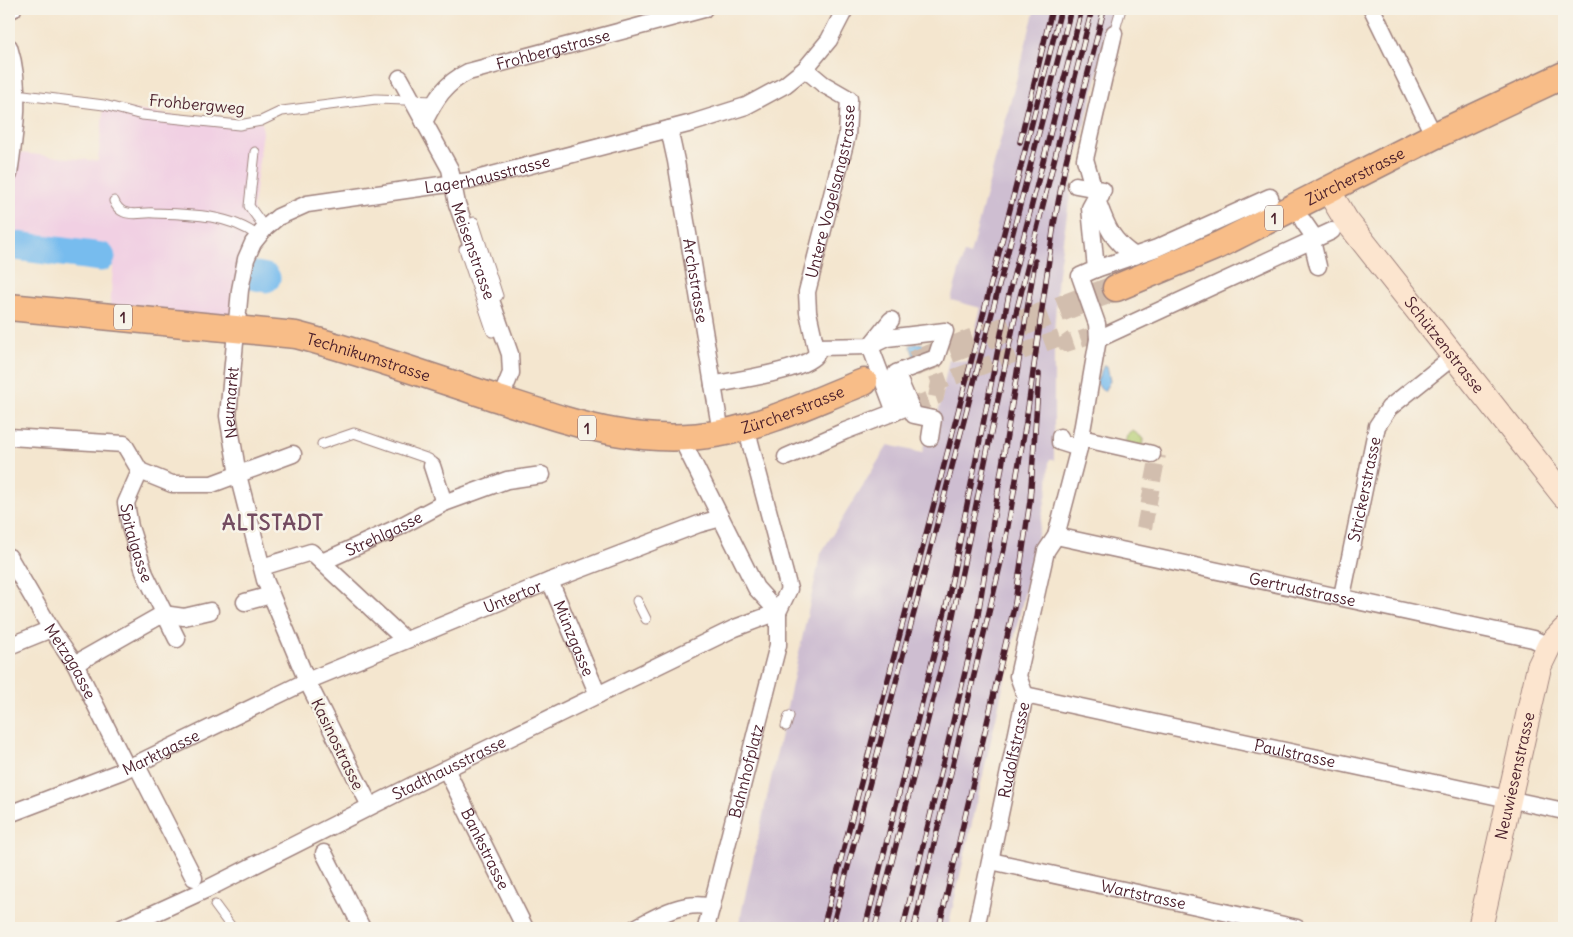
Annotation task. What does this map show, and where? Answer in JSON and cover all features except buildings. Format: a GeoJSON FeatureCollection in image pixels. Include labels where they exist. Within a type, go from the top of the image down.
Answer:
{"type":"FeatureCollection","features":[{"type":"Feature","properties":{"kind":"main road","name":"Zürcherstrasse"},"geometry":{"type":"LineString","coordinates":[[1116,288],[1219,245],[1434,136],[1564,75]]}},
{"type":"Feature","properties":{"kind":"main road","name":"Technikumstrasse"},"geometry":{"type":"LineString","coordinates":[[9,307],[236,338],[296,335],[342,347],[591,429],[632,436],[681,438],[720,433]]}},
{"type":"Feature","properties":{"kind":"main road","name":"Zürcherstrasse"},"geometry":{"type":"LineString","coordinates":[[720,433],[746,427],[864,382]]}},
{"type":"Feature","properties":{"kind":"street"},"geometry":{"type":"LineString","coordinates":[[9,10],[13,9]]}},
{"type":"Feature","properties":{"kind":"street","name":"Frohbergstrasse"},"geometry":{"type":"LineString","coordinates":[[424,122],[434,101],[449,83],[477,69],[704,9]]}},
{"type":"Feature","properties":{"kind":"street"},"geometry":{"type":"LineString","coordinates":[[805,69],[829,40],[845,9]]}},
{"type":"Feature","properties":{"kind":"street"},"geometry":{"type":"LineString","coordinates":[[1372,9],[1434,136]]}},
{"type":"Feature","properties":{"kind":"street"},"geometry":{"type":"LineString","coordinates":[[1100,192],[1076,186],[1085,159],[1114,33]]}},
{"type":"Feature","properties":{"kind":"street"},"geometry":{"type":"LineString","coordinates":[[9,47],[15,73],[16,94],[9,174]]}},
{"type":"Feature","properties":{"kind":"street","name":"Lagerhausstrasse"},"geometry":{"type":"LineString","coordinates":[[236,338],[244,268],[250,251],[262,232],[286,213],[308,204],[453,184],[669,129],[760,99],[785,85],[805,69]]}},
{"type":"Feature","properties":{"kind":"street","name":"Untere Vogelsangstrasse"},"geometry":{"type":"LineString","coordinates":[[805,69],[822,84],[849,99],[847,136],[807,292],[808,312],[817,347]]}},
{"type":"Feature","properties":{"kind":"street","name":"Meisenstrasse"},"geometry":{"type":"LineString","coordinates":[[400,78],[450,169],[457,204],[510,354],[511,373],[500,400]]}},
{"type":"Feature","properties":{"kind":"street","name":"Archstrasse"},"geometry":{"type":"LineString","coordinates":[[669,129],[676,161],[720,433]]}},
{"type":"Feature","properties":{"kind":"street"},"geometry":{"type":"LineString","coordinates":[[1085,159],[1100,192],[1110,232],[1120,246],[1135,256]]}},
{"type":"Feature","properties":{"kind":"street","name":"Schützenstrasse"},"geometry":{"type":"LineString","coordinates":[[1328,190],[1346,220],[1564,496]]}},
{"type":"Feature","properties":{"kind":"street"},"geometry":{"type":"LineString","coordinates":[[1274,191],[1242,211],[1232,212],[1135,256],[1080,276],[1094,332],[1257,267],[1305,236],[1332,231]]}},
{"type":"Feature","properties":{"kind":"street"},"geometry":{"type":"LineString","coordinates":[[1096,269],[1090,208],[1100,192]]}},
{"type":"Feature","properties":{"kind":"street"},"geometry":{"type":"LineString","coordinates":[[1305,236],[1318,266]]}},
{"type":"Feature","properties":{"kind":"street"},"geometry":{"type":"LineString","coordinates":[[1254,283],[1257,267]]}},
{"type":"Feature","properties":{"kind":"street"},"geometry":{"type":"LineString","coordinates":[[870,346],[891,320]]}},
{"type":"Feature","properties":{"kind":"street"},"geometry":{"type":"LineString","coordinates":[[713,385],[802,365],[815,357],[817,347],[870,346],[887,338],[945,331],[936,358],[896,373]]}},
{"type":"Feature","properties":{"kind":"street","name":"Rudolfstrasse"},"geometry":{"type":"LineString","coordinates":[[976,928],[1025,695],[1018,676],[1046,551],[1056,536],[1080,443],[1094,332]]}},
{"type":"Feature","properties":{"kind":"street","name":"Neumarkt"},"geometry":{"type":"LineString","coordinates":[[236,338],[228,416],[238,475],[262,567],[307,681]]}},
{"type":"Feature","properties":{"kind":"street"},"geometry":{"type":"LineString","coordinates":[[870,346],[893,406]]}},
{"type":"Feature","properties":{"kind":"street","name":"Strickerstrasse"},"geometry":{"type":"LineString","coordinates":[[1342,596],[1377,426],[1389,408],[1454,356]]}},
{"type":"Feature","properties":{"kind":"street"},"geometry":{"type":"LineString","coordinates":[[896,373],[910,400],[914,415],[933,420],[930,438]]}},
{"type":"Feature","properties":{"kind":"street"},"geometry":{"type":"LineString","coordinates":[[893,406],[896,373]]}},
{"type":"Feature","properties":{"kind":"street"},"geometry":{"type":"LineString","coordinates":[[786,456],[864,423],[893,406],[910,400]]}},
{"type":"Feature","properties":{"kind":"street","name":"Bahnhofplatz"},"geometry":{"type":"LineString","coordinates":[[706,928],[778,644],[778,612],[789,589],[746,427]]}},
{"type":"Feature","properties":{"kind":"street"},"geometry":{"type":"LineString","coordinates":[[1060,437],[1060,442],[1080,443],[1152,454]]}},
{"type":"Feature","properties":{"kind":"street"},"geometry":{"type":"LineString","coordinates":[[9,438],[124,444],[140,471],[172,484],[212,484],[293,454]]}},
{"type":"Feature","properties":{"kind":"street"},"geometry":{"type":"LineString","coordinates":[[681,438],[756,588],[778,612]]}},
{"type":"Feature","properties":{"kind":"street"},"geometry":{"type":"LineString","coordinates":[[432,466],[444,502]]}},
{"type":"Feature","properties":{"kind":"street","name":"Spitalgasse"},"geometry":{"type":"LineString","coordinates":[[140,471],[126,502],[130,527],[145,574],[162,614],[177,639]]}},
{"type":"Feature","properties":{"kind":"street","name":"Strehlgasse"},"geometry":{"type":"LineString","coordinates":[[319,560],[399,527],[444,502],[507,480],[542,475]]}},
{"type":"Feature","properties":{"kind":"street","name":"Untertor"},"geometry":{"type":"LineString","coordinates":[[307,681],[550,581],[698,524],[721,518]]}},
{"type":"Feature","properties":{"kind":"street","name":"Gertrudstrasse"},"geometry":{"type":"LineString","coordinates":[[1056,536],[1342,596],[1534,639],[1557,638]]}},
{"type":"Feature","properties":{"kind":"street"},"geometry":{"type":"LineString","coordinates":[[262,567],[311,552],[405,640]]}},
{"type":"Feature","properties":{"kind":"street","name":"Metzggasse"},"geometry":{"type":"LineString","coordinates":[[9,557],[51,629],[75,664],[194,878]]}},
{"type":"Feature","properties":{"kind":"street","name":"Münzgasse"},"geometry":{"type":"LineString","coordinates":[[550,581],[598,695]]}},
{"type":"Feature","properties":{"kind":"street"},"geometry":{"type":"LineString","coordinates":[[245,602],[272,595]]}},
{"type":"Feature","properties":{"kind":"street"},"geometry":{"type":"LineString","coordinates":[[75,664],[162,614],[184,617],[210,611]]}},
{"type":"Feature","properties":{"kind":"street","name":"Stadthausstrasse"},"geometry":{"type":"LineString","coordinates":[[122,928],[205,890],[370,806],[735,628],[778,612]]}},
{"type":"Feature","properties":{"kind":"street"},"geometry":{"type":"LineString","coordinates":[[9,646],[51,629]]}},
{"type":"Feature","properties":{"kind":"street","name":"Neuwiesenstrasse"},"geometry":{"type":"LineString","coordinates":[[1480,928],[1539,667],[1557,638]]}},
{"type":"Feature","properties":{"kind":"street","name":"Marktgasse"},"geometry":{"type":"LineString","coordinates":[[10,812],[132,766],[307,681]]}},
{"type":"Feature","properties":{"kind":"street","name":"Kasinostrasse"},"geometry":{"type":"LineString","coordinates":[[307,681],[370,806]]}},
{"type":"Feature","properties":{"kind":"street","name":"Paulstrasse"},"geometry":{"type":"LineString","coordinates":[[1025,695],[1564,811]]}},
{"type":"Feature","properties":{"kind":"street","name":"Bankstrasse"},"geometry":{"type":"LineString","coordinates":[[446,769],[525,928]]}},
{"type":"Feature","properties":{"kind":"street"},"geometry":{"type":"LineString","coordinates":[[324,853],[362,928]]}},
{"type":"Feature","properties":{"kind":"street","name":"Wartstrasse"},"geometry":{"type":"LineString","coordinates":[[991,861],[1297,928]]}},
{"type":"Feature","properties":{"kind":"street"},"geometry":{"type":"LineString","coordinates":[[635,928],[665,912],[688,905],[698,904],[712,907]]}},
{"type":"Feature","properties":{"kind":"lane"},"geometry":{"type":"LineString","coordinates":[[1114,33],[1121,9]]}},
{"type":"Feature","properties":{"kind":"lane","name":"Frohbergweg"},"geometry":{"type":"LineString","coordinates":[[16,94],[104,105],[142,115],[239,125],[251,124],[290,110],[376,99],[434,101]]}},
{"type":"Feature","properties":{"kind":"lane"},"geometry":{"type":"LineString","coordinates":[[255,152],[249,206],[262,232]]}},
{"type":"Feature","properties":{"kind":"lane"},"geometry":{"type":"LineString","coordinates":[[114,201],[118,208],[124,212],[139,214],[152,212],[231,221],[262,232]]}},
{"type":"Feature","properties":{"kind":"lane"},"geometry":{"type":"LineString","coordinates":[[146,203],[146,208],[152,212]]}},
{"type":"Feature","properties":{"kind":"lane"},"geometry":{"type":"LineString","coordinates":[[457,204],[459,233],[492,332]]}},
{"type":"Feature","properties":{"kind":"lane"},"geometry":{"type":"LineString","coordinates":[[474,222],[509,332],[510,354]]}},
{"type":"Feature","properties":{"kind":"lane"},"geometry":{"type":"LineString","coordinates":[[322,444],[354,433],[429,459],[432,466]]}},
{"type":"Feature","properties":{"kind":"lane"},"geometry":{"type":"LineString","coordinates":[[637,600],[646,619]]}},
{"type":"Feature","properties":{"kind":"lane"},"geometry":{"type":"LineString","coordinates":[[786,726],[789,716]]}},
{"type":"Feature","properties":{"kind":"lane"},"geometry":{"type":"LineString","coordinates":[[216,905],[232,928]]}},
{"type":"Feature","properties":{"kind":"shaded area"},"geometry":{"type":"Polygon","coordinates":[[[1035,9],[1114,9],[1075,164],[1058,273],[1054,334],[1054,460],[1049,460],[1048,487],[1043,512],[948,928],[738,928],[821,553],[888,445],[922,453],[926,437],[933,439],[949,359],[967,362],[981,308],[951,300],[964,253],[970,255],[1035,9]]]}},
{"type":"Feature","properties":{"kind":"shaded area"},"geometry":{"type":"Polygon","coordinates":[[[104,105],[224,124],[261,121],[263,132],[253,206],[258,236],[237,329],[109,315],[114,258],[9,245],[9,174],[20,153],[98,161],[104,105]]]}},
{"type":"Feature","properties":{"kind":"green space"},"geometry":{"type":"Polygon","coordinates":[[[1133,431],[1144,439],[1143,448],[1125,444],[1127,435],[1133,431]]]}},
{"type":"Feature","properties":{"kind":"water"},"geometry":{"type":"Polygon","coordinates":[[[920,343],[934,351],[933,356],[914,356],[910,345],[920,343]]]}},
{"type":"Feature","properties":{"kind":"water"},"geometry":{"type":"Polygon","coordinates":[[[1104,365],[1107,366],[1110,381],[1104,391],[1096,383],[1104,365]]]}},
{"type":"Feature","properties":{"kind":"waterway"},"geometry":{"type":"LineString","coordinates":[[9,245],[101,257]]}},
{"type":"Feature","properties":{"kind":"waterway"},"geometry":{"type":"LineString","coordinates":[[256,276],[266,278]]}},
{"type":"Feature","properties":{"kind":"tunnel"},"geometry":{"type":"LineString","coordinates":[[913,364],[1116,288]]}},
{"type":"Feature","properties":{"kind":"tunnel"},"geometry":{"type":"LineString","coordinates":[[932,385],[1065,336]]}},
{"type":"Feature","properties":{"kind":"tunnel"},"geometry":{"type":"LineString","coordinates":[[1061,337],[1066,344],[1089,336]]}},
{"type":"Feature","properties":{"kind":"tunnel"},"geometry":{"type":"LineString","coordinates":[[913,405],[936,397],[939,382]]}},
{"type":"Feature","properties":{"kind":"tunnel"},"geometry":{"type":"LineString","coordinates":[[1144,528],[1158,455]]}},
{"type":"Feature","properties":{"kind":"railway"},"geometry":{"type":"LineString","coordinates":[[1020,142],[1052,9]]}},
{"type":"Feature","properties":{"kind":"railway"},"geometry":{"type":"LineString","coordinates":[[823,928],[1061,9]]}},
{"type":"Feature","properties":{"kind":"railway"},"geometry":{"type":"LineString","coordinates":[[832,928],[1071,9]]}},
{"type":"Feature","properties":{"kind":"railway"},"geometry":{"type":"LineString","coordinates":[[865,928],[949,595],[1009,294],[1082,9]]}},
{"type":"Feature","properties":{"kind":"railway"},"geometry":{"type":"LineString","coordinates":[[875,928],[947,644],[1016,313],[1092,9]]}},
{"type":"Feature","properties":{"kind":"railway"},"geometry":{"type":"LineString","coordinates":[[914,928],[1004,549],[1026,422],[1054,224],[1066,161],[1104,9]]}},
{"type":"Feature","properties":{"kind":"railway"},"geometry":{"type":"LineString","coordinates":[[903,928],[976,627],[1035,261]]}},
{"type":"Feature","properties":{"kind":"railway"},"geometry":{"type":"LineString","coordinates":[[939,928],[1015,603],[1030,501],[1039,374]]}},
{"type":"Feature","properties":{"kind":"district","name":"ALTSTADT"},"geometry":{"type":"Point","coordinates":[273,522]}}]}
